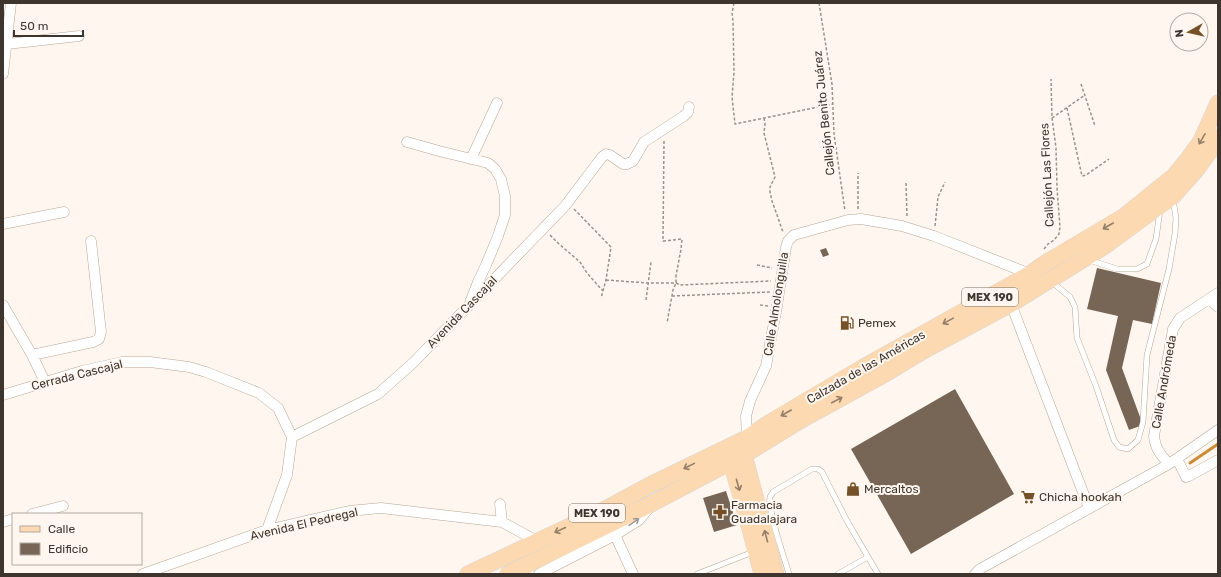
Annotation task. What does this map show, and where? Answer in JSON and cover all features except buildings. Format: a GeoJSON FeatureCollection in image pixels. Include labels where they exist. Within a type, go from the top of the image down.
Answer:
{"type":"FeatureCollection","features":[{"type":"Feature","properties":{"kind":"main road","name":"Calzada de las Américas"},"geometry":{"type":"LineString","coordinates":[[468,574],[600,512],[650,485],[740,450],[768,423],[862,368],[1030,274],[1044,264],[1123,217],[1174,176],[1188,160],[1201,140],[1218,103]]}},
{"type":"Feature","properties":{"kind":"main road","name":"Calzada de las Américas"},"geometry":{"type":"LineString","coordinates":[[508,574],[653,502],[740,450],[803,419],[925,350],[1011,304],[1050,280],[1105,246],[1167,201],[1197,169],[1213,147],[1218,136]]}},
{"type":"Feature","properties":{"kind":"main road"},"geometry":{"type":"LineString","coordinates":[[740,450],[756,551],[762,574]]}},
{"type":"Feature","properties":{"kind":"main road"},"geometry":{"type":"LineString","coordinates":[[740,450],[776,574]]}},
{"type":"Feature","properties":{"kind":"street"},"geometry":{"type":"LineString","coordinates":[[3,74],[11,3]]}},
{"type":"Feature","properties":{"kind":"street"},"geometry":{"type":"LineString","coordinates":[[6,44],[80,36]]}},
{"type":"Feature","properties":{"kind":"street"},"geometry":{"type":"LineString","coordinates":[[471,159],[497,103]]}},
{"type":"Feature","properties":{"kind":"street"},"geometry":{"type":"LineString","coordinates":[[664,129],[684,116],[688,112],[689,107]]}},
{"type":"Feature","properties":{"kind":"street","name":"Avenida Cascajal"},"geometry":{"type":"LineString","coordinates":[[292,437],[378,394],[414,362],[544,227],[567,202],[602,157],[606,154],[610,155],[623,164],[633,161],[644,142],[664,129]]}},
{"type":"Feature","properties":{"kind":"street"},"geometry":{"type":"LineString","coordinates":[[407,142],[488,163],[495,168],[501,179],[505,196],[505,215],[498,236],[470,303]]}},
{"type":"Feature","properties":{"kind":"street"},"geometry":{"type":"LineString","coordinates":[[3,224],[64,212]]}},
{"type":"Feature","properties":{"kind":"street","name":"Calle Almolonguilla"},"geometry":{"type":"LineString","coordinates":[[740,450],[750,401],[766,366],[786,247],[788,241],[794,235],[861,219],[908,227],[1030,274]]}},
{"type":"Feature","properties":{"kind":"street"},"geometry":{"type":"LineString","coordinates":[[32,355],[93,342],[99,339],[101,332],[91,241]]}},
{"type":"Feature","properties":{"kind":"street","name":"Calle Andrómeda"},"geometry":{"type":"LineString","coordinates":[[1218,293],[1180,318],[1173,329],[1154,436],[1155,445],[1159,452],[1173,462],[1186,477],[1218,460]]}},
{"type":"Feature","properties":{"kind":"street"},"geometry":{"type":"LineString","coordinates":[[1210,299],[1218,307]]}},
{"type":"Feature","properties":{"kind":"street"},"geometry":{"type":"LineString","coordinates":[[1011,304],[1090,508]]}},
{"type":"Feature","properties":{"kind":"street"},"geometry":{"type":"LineString","coordinates":[[3,305],[32,355],[45,382]]}},
{"type":"Feature","properties":{"kind":"street","name":"Cerrada Cascajal"},"geometry":{"type":"LineString","coordinates":[[3,394],[122,362],[150,362],[189,367],[206,372],[259,393],[278,408],[292,437]]}},
{"type":"Feature","properties":{"kind":"street"},"geometry":{"type":"LineString","coordinates":[[976,574],[980,569],[1173,462],[1218,430]]}},
{"type":"Feature","properties":{"kind":"street"},"geometry":{"type":"LineString","coordinates":[[267,530],[287,475],[292,437]]}},
{"type":"Feature","properties":{"kind":"street"},"geometry":{"type":"LineString","coordinates":[[539,574],[615,535],[639,520],[653,502]]}},
{"type":"Feature","properties":{"kind":"street"},"geometry":{"type":"LineString","coordinates":[[500,504],[502,522]]}},
{"type":"Feature","properties":{"kind":"street"},"geometry":{"type":"LineString","coordinates":[[36,513],[63,506]]}},
{"type":"Feature","properties":{"kind":"street","name":"Avenida El Pedregal"},"geometry":{"type":"LineString","coordinates":[[143,574],[267,530],[349,511],[381,508],[502,522],[537,541]]}},
{"type":"Feature","properties":{"kind":"street"},"geometry":{"type":"LineString","coordinates":[[615,535],[633,574]]}},
{"type":"Feature","properties":{"kind":"lane"},"geometry":{"type":"LineString","coordinates":[[1085,258],[1117,269],[1137,269],[1147,264],[1167,201]]}},
{"type":"Feature","properties":{"kind":"lane"},"geometry":{"type":"LineString","coordinates":[[1050,280],[1070,297],[1075,307],[1077,338],[1096,386],[1114,440],[1119,447],[1128,449],[1138,440],[1143,422],[1147,355],[1169,269],[1175,234],[1176,218],[1167,201]]}},
{"type":"Feature","properties":{"kind":"lane"},"geometry":{"type":"LineString","coordinates":[[789,574],[773,519],[770,497],[774,492],[812,469],[818,469],[822,472],[847,521],[877,574]]}},
{"type":"Feature","properties":{"kind":"lane"},"geometry":{"type":"LineString","coordinates":[[697,574],[756,551]]}},
{"type":"Feature","properties":{"kind":"lane"},"geometry":{"type":"LineString","coordinates":[[838,574],[868,557]]}},
{"type":"Feature","properties":{"kind":"path"},"geometry":{"type":"LineString","coordinates":[[734,3],[732,13],[734,72],[732,97],[735,124],[833,104]]}},
{"type":"Feature","properties":{"kind":"path","name":"Callejón Benito Juárez"},"geometry":{"type":"LineString","coordinates":[[819,3],[832,84],[834,134],[845,211],[853,220]]}},
{"type":"Feature","properties":{"kind":"path","name":"Callejón Las Flores"},"geometry":{"type":"LineString","coordinates":[[1044,264],[1043,251],[1059,234],[1060,227],[1056,148],[1052,118],[1051,79]]}},
{"type":"Feature","properties":{"kind":"path"},"geometry":{"type":"LineString","coordinates":[[1081,84],[1095,126]]}},
{"type":"Feature","properties":{"kind":"path"},"geometry":{"type":"LineString","coordinates":[[1052,118],[1085,95]]}},
{"type":"Feature","properties":{"kind":"path"},"geometry":{"type":"LineString","coordinates":[[1067,108],[1082,176],[1086,175],[1109,159]]}},
{"type":"Feature","properties":{"kind":"path"},"geometry":{"type":"LineString","coordinates":[[764,118],[764,133],[775,177],[770,187],[770,192],[781,228],[788,241]]}},
{"type":"Feature","properties":{"kind":"path"},"geometry":{"type":"LineString","coordinates":[[664,129],[663,241],[682,239],[676,283],[667,323]]}},
{"type":"Feature","properties":{"kind":"path"},"geometry":{"type":"LineString","coordinates":[[853,220],[858,173]]}},
{"type":"Feature","properties":{"kind":"path"},"geometry":{"type":"LineString","coordinates":[[934,236],[938,197],[945,182]]}},
{"type":"Feature","properties":{"kind":"path"},"geometry":{"type":"LineString","coordinates":[[906,183],[908,227]]}},
{"type":"Feature","properties":{"kind":"path"},"geometry":{"type":"LineString","coordinates":[[567,202],[611,247],[606,280],[601,298]]}},
{"type":"Feature","properties":{"kind":"path"},"geometry":{"type":"LineString","coordinates":[[544,227],[559,244],[580,262],[587,273],[603,291]]}},
{"type":"Feature","properties":{"kind":"path"},"geometry":{"type":"LineString","coordinates":[[646,300],[651,262]]}},
{"type":"Feature","properties":{"kind":"path"},"geometry":{"type":"LineString","coordinates":[[757,265],[782,270]]}},
{"type":"Feature","properties":{"kind":"path"},"geometry":{"type":"LineString","coordinates":[[606,280],[676,283],[680,285],[780,280]]}},
{"type":"Feature","properties":{"kind":"path"},"geometry":{"type":"LineString","coordinates":[[672,296],[779,292]]}},
{"type":"Feature","properties":{"kind":"waterway"},"geometry":{"type":"LineString","coordinates":[[1190,463],[1218,444]]}},
{"type":"Feature","properties":{"kind":"place","name":"Pemex"},"geometry":{"type":"Point","coordinates":[847,323]}},
{"type":"Feature","properties":{"kind":"place","name":"Mercaltos"},"geometry":{"type":"Point","coordinates":[853,489]}},
{"type":"Feature","properties":{"kind":"place","name":"Chicha hookah"},"geometry":{"type":"Point","coordinates":[1028,497]}},
{"type":"Feature","properties":{"kind":"place","name":"Farmacia Guadalajara"},"geometry":{"type":"Point","coordinates":[720,512]}}]}
